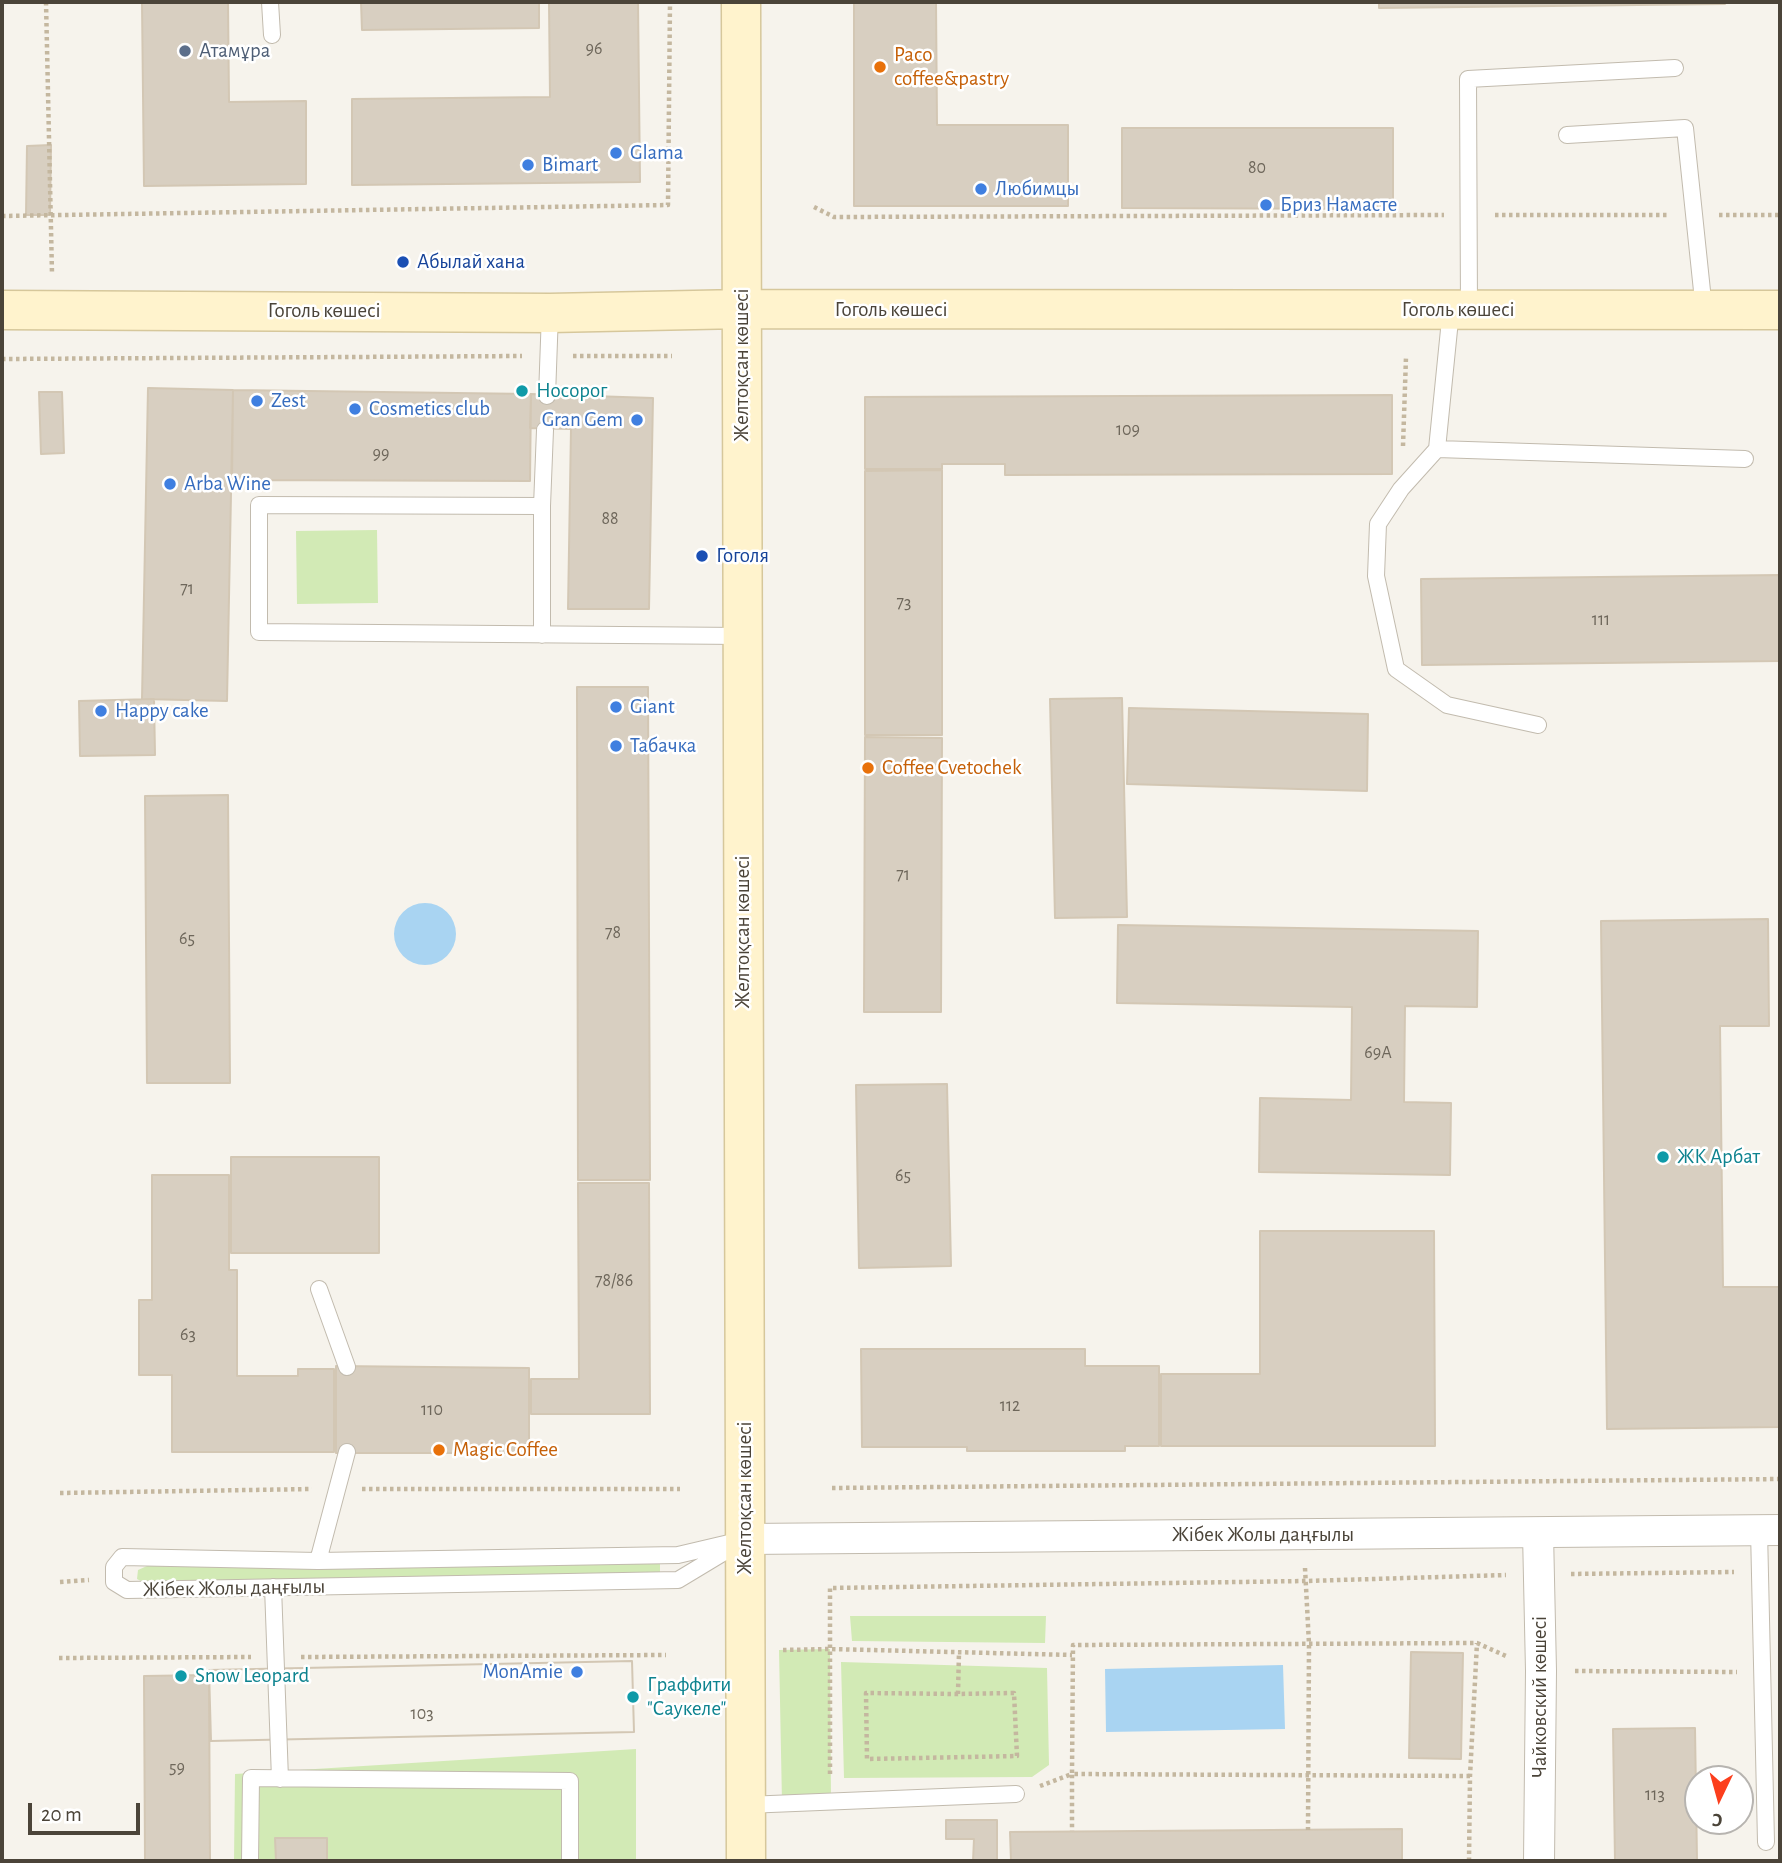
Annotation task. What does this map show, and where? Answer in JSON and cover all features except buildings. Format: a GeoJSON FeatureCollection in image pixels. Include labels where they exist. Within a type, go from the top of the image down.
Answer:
{"type":"FeatureCollection","features":[{"type":"Feature","properties":{"kind":"main road","name":"Желтоқсан көшесі"},"geometry":{"type":"LineString","coordinates":[[741,2],[746,1861]]}},
{"type":"Feature","properties":{"kind":"main road","name":"Гоголь көшесі"},"geometry":{"type":"LineString","coordinates":[[2,310],[550,313],[742,309],[1780,310]]}},
{"type":"Feature","properties":{"kind":"street","name":"Жібек Жолы даңғылы"},"geometry":{"type":"LineString","coordinates":[[746,1539],[1770,1530]]}},
{"type":"Feature","properties":{"kind":"street","name":"Чайковский көшесі"},"geometry":{"type":"LineString","coordinates":[[1538,1533],[1541,1671],[1539,1861]]}},
{"type":"Feature","properties":{"kind":"lane"},"geometry":{"type":"LineString","coordinates":[[270,2],[272,35]]}},
{"type":"Feature","properties":{"kind":"lane"},"geometry":{"type":"LineString","coordinates":[[1538,724],[1447,705],[1396,669],[1376,576],[1378,524],[1401,489],[1437,449],[1460,310],[1468,215],[1468,79],[1675,68]]}},
{"type":"Feature","properties":{"kind":"lane"},"geometry":{"type":"LineString","coordinates":[[1567,135],[1685,128],[1704,310]]}},
{"type":"Feature","properties":{"kind":"lane"},"geometry":{"type":"LineString","coordinates":[[547,396],[550,313]]}},
{"type":"Feature","properties":{"kind":"lane"},"geometry":{"type":"LineString","coordinates":[[542,635],[545,430]]}},
{"type":"Feature","properties":{"kind":"lane"},"geometry":{"type":"LineString","coordinates":[[1437,449],[1745,459]]}},
{"type":"Feature","properties":{"kind":"lane"},"geometry":{"type":"LineString","coordinates":[[542,506],[259,505],[259,632],[742,636]]}},
{"type":"Feature","properties":{"kind":"lane"},"geometry":{"type":"LineString","coordinates":[[319,1289],[347,1367]]}},
{"type":"Feature","properties":{"kind":"lane"},"geometry":{"type":"LineString","coordinates":[[318,1561],[347,1452]]}},
{"type":"Feature","properties":{"kind":"lane"},"geometry":{"type":"LineString","coordinates":[[1766,1842],[1760,1572],[1770,1530]]}},
{"type":"Feature","properties":{"kind":"lane","name":"Жібек Жолы даңғылы"},"geometry":{"type":"LineString","coordinates":[[746,1539],[678,1580],[127,1590],[114,1582],[114,1567],[122,1558],[318,1561],[678,1555],[746,1539]]}},
{"type":"Feature","properties":{"kind":"lane"},"geometry":{"type":"LineString","coordinates":[[273,1587],[280,1779]]}},
{"type":"Feature","properties":{"kind":"lane"},"geometry":{"type":"LineString","coordinates":[[250,1861],[250,1778],[570,1781],[570,1861]]}},
{"type":"Feature","properties":{"kind":"lane"},"geometry":{"type":"LineString","coordinates":[[746,1805],[1017,1794]]}},
{"type":"Feature","properties":{"kind":"path"},"geometry":{"type":"LineString","coordinates":[[46,2],[51,145],[50,215]]}},
{"type":"Feature","properties":{"kind":"path"},"geometry":{"type":"LineString","coordinates":[[2,216],[668,205],[670,2]]}},
{"type":"Feature","properties":{"kind":"path"},"geometry":{"type":"LineString","coordinates":[[814,207],[834,218],[1780,215]]}},
{"type":"Feature","properties":{"kind":"path"},"geometry":{"type":"LineString","coordinates":[[2,359],[672,356]]}},
{"type":"Feature","properties":{"kind":"path"},"geometry":{"type":"LineString","coordinates":[[1401,489],[1406,357]]}},
{"type":"Feature","properties":{"kind":"path"},"geometry":{"type":"LineString","coordinates":[[832,1488],[1780,1479]]}},
{"type":"Feature","properties":{"kind":"path"},"geometry":{"type":"LineString","coordinates":[[60,1493],[338,1489],[680,1489]]}},
{"type":"Feature","properties":{"kind":"path"},"geometry":{"type":"LineString","coordinates":[[1303,1535],[1309,1644],[1308,1830]]}},
{"type":"Feature","properties":{"kind":"path"},"geometry":{"type":"LineString","coordinates":[[830,1767],[830,1588],[1760,1572]]}},
{"type":"Feature","properties":{"kind":"path"},"geometry":{"type":"LineString","coordinates":[[1072,1831],[1073,1645],[1477,1643],[1541,1671],[1762,1672]]}},
{"type":"Feature","properties":{"kind":"path"},"geometry":{"type":"LineString","coordinates":[[1469,1861],[1470,1776],[1477,1643]]}},
{"type":"Feature","properties":{"kind":"path"},"geometry":{"type":"LineString","coordinates":[[779,1650],[1072,1656]]}},
{"type":"Feature","properties":{"kind":"path"},"geometry":{"type":"LineString","coordinates":[[958,1652],[958,1694]]}},
{"type":"Feature","properties":{"kind":"path"},"geometry":{"type":"LineString","coordinates":[[59,1658],[666,1655]]}},
{"type":"Feature","properties":{"kind":"path"},"geometry":{"type":"LineString","coordinates":[[866,1693],[958,1694],[1014,1693],[1017,1756],[867,1759],[866,1693]]}},
{"type":"Feature","properties":{"kind":"path"},"geometry":{"type":"LineString","coordinates":[[1017,1794],[1072,1774],[1470,1776]]}},
{"type":"Feature","properties":{"kind":"green space"},"geometry":{"type":"Polygon","coordinates":[[[377,530],[378,603],[297,604],[296,531],[377,530]]]}},
{"type":"Feature","properties":{"kind":"green space"},"geometry":{"type":"Polygon","coordinates":[[[660,1563],[660,1573],[143,1582],[137,1579],[138,1570],[147,1566],[660,1563]]]}},
{"type":"Feature","properties":{"kind":"green space"},"geometry":{"type":"Polygon","coordinates":[[[850,1616],[1046,1616],[1045,1643],[852,1641],[850,1616]]]}},
{"type":"Feature","properties":{"kind":"green space"},"geometry":{"type":"Polygon","coordinates":[[[830,1649],[831,1802],[782,1803],[779,1650],[830,1649]]]}},
{"type":"Feature","properties":{"kind":"green space"},"geometry":{"type":"Polygon","coordinates":[[[841,1662],[1047,1668],[1049,1765],[1032,1777],[844,1778],[841,1662]]]}},
{"type":"Feature","properties":{"kind":"green space"},"geometry":{"type":"Polygon","coordinates":[[[636,1749],[636,1861],[234,1861],[235,1774],[636,1749]]]}},
{"type":"Feature","properties":{"kind":"water"},"geometry":{"type":"Polygon","coordinates":[[[425,903],[447,912],[456,934],[447,956],[425,965],[403,956],[394,934],[403,912],[425,903]]]}},
{"type":"Feature","properties":{"kind":"water"},"geometry":{"type":"Polygon","coordinates":[[[1283,1665],[1285,1729],[1106,1732],[1105,1669],[1283,1665]]]}},
{"type":"Feature","properties":{"kind":"place","name":"Атамұра"},"geometry":{"type":"Point","coordinates":[185,51]}},
{"type":"Feature","properties":{"kind":"place","name":"Paco coffee&pastry"},"geometry":{"type":"Point","coordinates":[880,67]}},
{"type":"Feature","properties":{"kind":"place","name":"Glama"},"geometry":{"type":"Point","coordinates":[616,153]}},
{"type":"Feature","properties":{"kind":"place","name":"Bimart"},"geometry":{"type":"Point","coordinates":[528,165]}},
{"type":"Feature","properties":{"kind":"place","name":"Любимцы"},"geometry":{"type":"Point","coordinates":[981,189]}},
{"type":"Feature","properties":{"kind":"place","name":"Бриз Намасте"},"geometry":{"type":"Point","coordinates":[1266,205]}},
{"type":"Feature","properties":{"kind":"place","name":"Абылай хана"},"geometry":{"type":"Point","coordinates":[403,262]}},
{"type":"Feature","properties":{"kind":"place","name":"Носорог"},"geometry":{"type":"Point","coordinates":[522,391]}},
{"type":"Feature","properties":{"kind":"place","name":"Zest"},"geometry":{"type":"Point","coordinates":[257,401]}},
{"type":"Feature","properties":{"kind":"place","name":"Cosmetics club"},"geometry":{"type":"Point","coordinates":[355,409]}},
{"type":"Feature","properties":{"kind":"place","name":"Gran Gem"},"geometry":{"type":"Point","coordinates":[637,420]}},
{"type":"Feature","properties":{"kind":"place","name":"Arba Wine"},"geometry":{"type":"Point","coordinates":[170,484]}},
{"type":"Feature","properties":{"kind":"place","name":"Гоголя"},"geometry":{"type":"Point","coordinates":[702,556]}},
{"type":"Feature","properties":{"kind":"place","name":"Giant"},"geometry":{"type":"Point","coordinates":[616,707]}},
{"type":"Feature","properties":{"kind":"place","name":"Happy cake"},"geometry":{"type":"Point","coordinates":[101,711]}},
{"type":"Feature","properties":{"kind":"place","name":"Табачка"},"geometry":{"type":"Point","coordinates":[616,746]}},
{"type":"Feature","properties":{"kind":"place","name":"Coffee Cvetochek"},"geometry":{"type":"Point","coordinates":[868,768]}},
{"type":"Feature","properties":{"kind":"place","name":"ЖК Арбат"},"geometry":{"type":"Point","coordinates":[1663,1157]}},
{"type":"Feature","properties":{"kind":"place","name":"Magic Coffee"},"geometry":{"type":"Point","coordinates":[439,1450]}},
{"type":"Feature","properties":{"kind":"place","name":"MonAmie"},"geometry":{"type":"Point","coordinates":[577,1672]}},
{"type":"Feature","properties":{"kind":"place","name":"Snow Leopard"},"geometry":{"type":"Point","coordinates":[181,1676]}},
{"type":"Feature","properties":{"kind":"place","name":"Граффити \"Саукеле\""},"geometry":{"type":"Point","coordinates":[633,1697]}}]}
